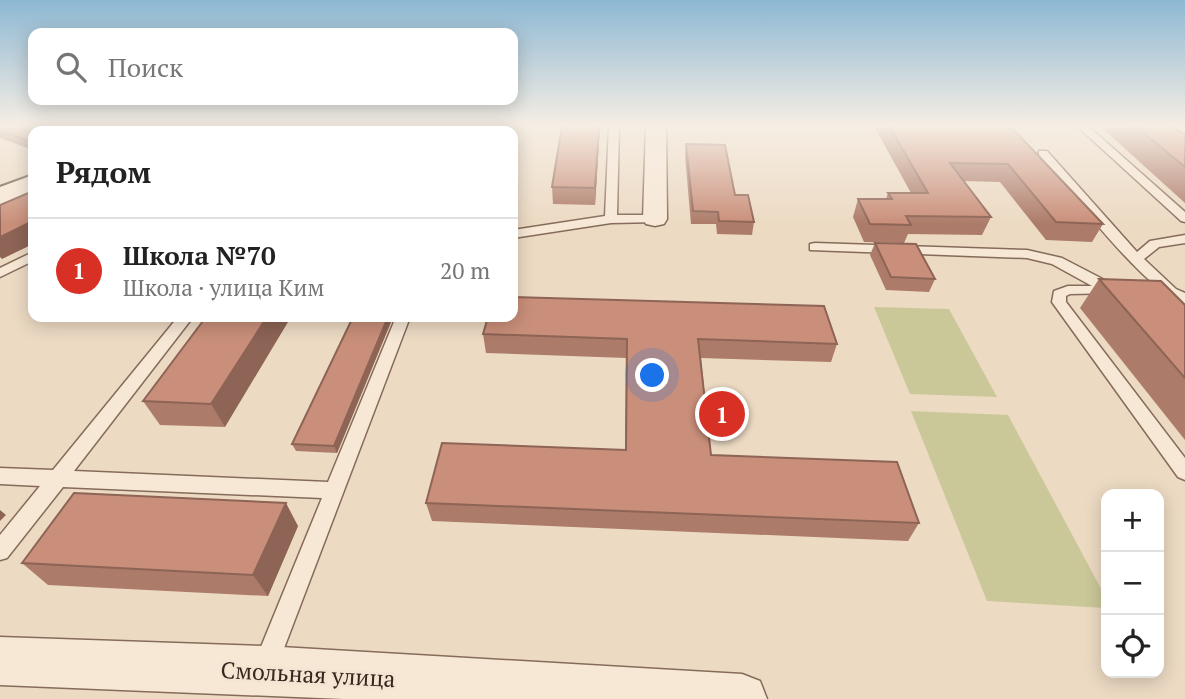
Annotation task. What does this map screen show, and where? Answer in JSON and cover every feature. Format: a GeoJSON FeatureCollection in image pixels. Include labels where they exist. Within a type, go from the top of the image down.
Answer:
{"type":"FeatureCollection","features":[{"type":"Feature","properties":{"kind":"street"},"geometry":{"type":"LineString","coordinates":[[656,159],[656,219]]}},
{"type":"Feature","properties":{"kind":"street","name":"Смольная улица"},"geometry":{"type":"LineString","coordinates":[[0,661],[264,670],[742,699]]}},
{"type":"Feature","properties":{"kind":"lane"},"geometry":{"type":"LineString","coordinates":[[611,219],[613,159]]}},
{"type":"Feature","properties":{"kind":"lane"},"geometry":{"type":"LineString","coordinates":[[1048,159],[1146,270],[1178,296]]}},
{"type":"Feature","properties":{"kind":"lane"},"geometry":{"type":"LineString","coordinates":[[1119,159],[1185,218]]}},
{"type":"Feature","properties":{"kind":"lane"},"geometry":{"type":"LineString","coordinates":[[518,233],[611,219],[656,219]]}},
{"type":"Feature","properties":{"kind":"lane"},"geometry":{"type":"LineString","coordinates":[[1137,258],[1155,244],[1185,239]]}},
{"type":"Feature","properties":{"kind":"lane"},"geometry":{"type":"LineString","coordinates":[[815,247],[1027,254],[1057,261],[1110,290]]}},
{"type":"Feature","properties":{"kind":"lane"},"geometry":{"type":"LineString","coordinates":[[0,273],[28,259]]}},
{"type":"Feature","properties":{"kind":"lane"},"geometry":{"type":"LineString","coordinates":[[1178,296],[1141,291],[1068,290],[1059,294],[1059,302],[1185,472]]}},
{"type":"Feature","properties":{"kind":"lane"},"geometry":{"type":"LineString","coordinates":[[0,551],[182,322]]}},
{"type":"Feature","properties":{"kind":"lane"},"geometry":{"type":"LineString","coordinates":[[264,670],[401,322]]}},
{"type":"Feature","properties":{"kind":"lane"},"geometry":{"type":"LineString","coordinates":[[0,476],[334,490]]}},
{"type":"Feature","properties":{"kind":"shaded area"},"geometry":{"type":"Polygon","coordinates":[[[874,307],[949,309],[997,397],[910,394],[874,307]]]}},
{"type":"Feature","properties":{"kind":"shaded area"},"geometry":{"type":"Polygon","coordinates":[[[911,411],[1008,415],[1101,589],[1101,608],[987,601],[911,411]]]}},
{"type":"Feature","properties":{"kind":"building"},"geometry":{"type":"Polygon","coordinates":[[[557,159],[597,159],[595,188],[552,187],[557,159]]]}},
{"type":"Feature","properties":{"kind":"building"},"geometry":{"type":"Polygon","coordinates":[[[688,159],[728,159],[735,195],[748,195],[754,222],[719,221],[718,212],[693,211],[688,159]]]}},
{"type":"Feature","properties":{"kind":"building"},"geometry":{"type":"Polygon","coordinates":[[[908,159],[1041,159],[1103,224],[1056,222],[1008,164],[950,163],[991,217],[906,216],[911,225],[870,224],[858,199],[892,199],[888,193],[928,193],[908,159]]]}},
{"type":"Feature","properties":{"kind":"building"},"geometry":{"type":"Polygon","coordinates":[[[1175,159],[1185,159],[1185,167],[1175,159]]]}},
{"type":"Feature","properties":{"kind":"building"},"geometry":{"type":"Polygon","coordinates":[[[28,193],[28,223],[0,237],[0,205],[28,193]]]}},
{"type":"Feature","properties":{"kind":"building"},"geometry":{"type":"Polygon","coordinates":[[[875,243],[916,244],[935,279],[891,277],[875,243]]]}},
{"type":"Feature","properties":{"kind":"building"},"geometry":{"type":"Polygon","coordinates":[[[1099,279],[1161,281],[1185,305],[1185,378],[1099,279]]]}},
{"type":"Feature","properties":{"kind":"building"},"geometry":{"type":"Polygon","coordinates":[[[518,297],[824,306],[837,344],[698,339],[711,455],[897,462],[919,523],[426,503],[442,443],[626,450],[627,339],[483,334],[487,322],[518,322],[518,297]]]}},
{"type":"Feature","properties":{"kind":"building"},"geometry":{"type":"Polygon","coordinates":[[[202,322],[264,322],[211,404],[143,401],[202,322]]]}},
{"type":"Feature","properties":{"kind":"building"},"geometry":{"type":"Polygon","coordinates":[[[351,322],[386,322],[334,446],[292,444],[351,322]]]}},
{"type":"Feature","properties":{"kind":"building"},"geometry":{"type":"Polygon","coordinates":[[[74,493],[286,503],[253,575],[22,563],[74,493]]]}},
{"type":"Feature","properties":{"kind":"place","name":"Школа №70"},"geometry":{"type":"Point","coordinates":[722,414]}}]}
